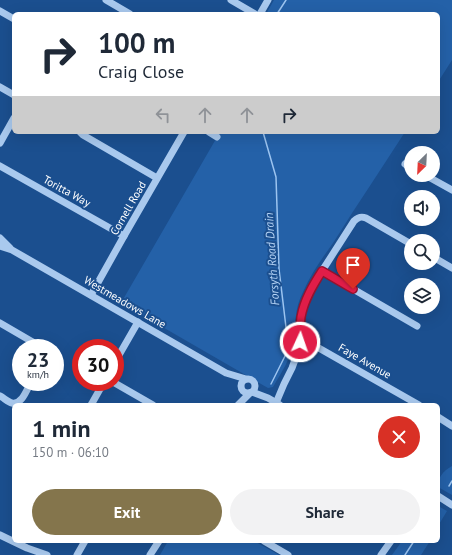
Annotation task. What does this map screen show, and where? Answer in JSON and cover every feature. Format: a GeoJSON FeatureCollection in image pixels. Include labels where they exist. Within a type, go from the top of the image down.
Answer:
{"type":"FeatureCollection","features":[{"type":"Feature","properties":{"kind":"street"},"geometry":{"type":"LineString","coordinates":[[106,0],[127,12]]}},
{"type":"Feature","properties":{"kind":"street"},"geometry":{"type":"LineString","coordinates":[[231,0],[252,12]]}},
{"type":"Feature","properties":{"kind":"street"},"geometry":{"type":"LineString","coordinates":[[261,12],[268,0]]}},
{"type":"Feature","properties":{"kind":"street"},"geometry":{"type":"LineString","coordinates":[[0,11],[12,18]]}},
{"type":"Feature","properties":{"kind":"street"},"geometry":{"type":"LineString","coordinates":[[0,87],[12,94]]}},
{"type":"Feature","properties":{"kind":"street"},"geometry":{"type":"LineString","coordinates":[[0,143],[12,122]]}},
{"type":"Feature","properties":{"kind":"street"},"geometry":{"type":"LineString","coordinates":[[82,134],[157,178]]}},
{"type":"Feature","properties":{"kind":"street","name":"Cornell Road"},"geometry":{"type":"LineString","coordinates":[[91,295],[183,134]]}},
{"type":"Feature","properties":{"kind":"street"},"geometry":{"type":"LineString","coordinates":[[212,134],[217,137]]}},
{"type":"Feature","properties":{"kind":"street","name":"Toritta Way"},"geometry":{"type":"LineString","coordinates":[[0,166],[124,236]]}},
{"type":"Feature","properties":{"kind":"street"},"geometry":{"type":"LineString","coordinates":[[438,182],[452,190]]}},
{"type":"Feature","properties":{"kind":"street"},"geometry":{"type":"LineString","coordinates":[[242,389],[246,393],[251,393],[274,402],[295,362],[300,342],[301,317],[310,290],[358,218],[366,218],[404,240]]}},
{"type":"Feature","properties":{"kind":"street","name":"Westmeadows Lane"},"geometry":{"type":"LineString","coordinates":[[0,239],[12,250]]}},
{"type":"Feature","properties":{"kind":"street","name":"Westmeadows Lane"},"geometry":{"type":"LineString","coordinates":[[0,246],[12,250],[226,373],[250,380],[274,402]]}},
{"type":"Feature","properties":{"kind":"street"},"geometry":{"type":"LineString","coordinates":[[440,260],[451,266]]}},
{"type":"Feature","properties":{"kind":"street"},"geometry":{"type":"LineString","coordinates":[[322,271],[417,326]]}},
{"type":"Feature","properties":{"kind":"street"},"geometry":{"type":"LineString","coordinates":[[124,346],[138,322]]}},
{"type":"Feature","properties":{"kind":"street"},"geometry":{"type":"LineString","coordinates":[[0,323],[28,339]]}},
{"type":"Feature","properties":{"kind":"street","name":"Faye Avenue"},"geometry":{"type":"LineString","coordinates":[[300,342],[318,347],[415,403]]}},
{"type":"Feature","properties":{"kind":"street","name":"Westmeadows Lane"},"geometry":{"type":"LineString","coordinates":[[226,373],[242,389]]}},
{"type":"Feature","properties":{"kind":"street"},"geometry":{"type":"LineString","coordinates":[[238,403],[242,383],[250,380],[255,386],[255,389],[240,403]]}},
{"type":"Feature","properties":{"kind":"street"},"geometry":{"type":"LineString","coordinates":[[124,388],[150,403]]}},
{"type":"Feature","properties":{"kind":"street"},"geometry":{"type":"LineString","coordinates":[[0,396],[13,403],[17,403],[22,399],[26,391]]}},
{"type":"Feature","properties":{"kind":"street"},"geometry":{"type":"LineString","coordinates":[[91,403],[99,391]]}},
{"type":"Feature","properties":{"kind":"street"},"geometry":{"type":"LineString","coordinates":[[440,418],[452,426]]}},
{"type":"Feature","properties":{"kind":"street"},"geometry":{"type":"LineString","coordinates":[[440,497],[452,504]]}},
{"type":"Feature","properties":{"kind":"street"},"geometry":{"type":"LineString","coordinates":[[0,535],[12,539]]}},
{"type":"Feature","properties":{"kind":"street"},"geometry":{"type":"LineString","coordinates":[[19,543],[27,548],[47,555]]}},
{"type":"Feature","properties":{"kind":"street"},"geometry":{"type":"LineString","coordinates":[[77,555],[84,543]]}},
{"type":"Feature","properties":{"kind":"street"},"geometry":{"type":"LineString","coordinates":[[150,555],[158,543]]}},
{"type":"Feature","properties":{"kind":"street"},"geometry":{"type":"LineString","coordinates":[[267,543],[288,555]]}},
{"type":"Feature","properties":{"kind":"street"},"geometry":{"type":"LineString","coordinates":[[381,555],[392,543]]}},
{"type":"Feature","properties":{"kind":"street"},"geometry":{"type":"LineString","coordinates":[[386,555],[393,543]]}},
{"type":"Feature","properties":{"kind":"shaded area"},"geometry":{"type":"Polygon","coordinates":[[[274,0],[452,0],[452,60],[440,79],[440,12],[267,12],[274,0]]]}},
{"type":"Feature","properties":{"kind":"shaded area"},"geometry":{"type":"Polygon","coordinates":[[[219,134],[404,134],[310,278],[298,304],[290,354],[273,387],[268,388],[121,303],[219,134]]]}},
{"type":"Feature","properties":{"kind":"shaded area"},"geometry":{"type":"Polygon","coordinates":[[[452,466],[452,495],[440,488],[440,478],[446,470],[452,466]]]}},
{"type":"Feature","properties":{"kind":"shaded area"},"geometry":{"type":"Polygon","coordinates":[[[440,507],[447,511],[440,523],[440,507]]]}},
{"type":"Feature","properties":{"kind":"shaded area"},"geometry":{"type":"Polygon","coordinates":[[[167,543],[258,543],[279,555],[160,555],[167,543]]]}},
{"type":"Feature","properties":{"kind":"shaded area"},"geometry":{"type":"Polygon","coordinates":[[[401,543],[429,543],[421,555],[392,555],[401,543]]]}},
{"type":"Feature","properties":{"kind":"waterway","name":"Forsyth Road Drain"},"geometry":{"type":"LineString","coordinates":[[278,12],[286,0]]}},
{"type":"Feature","properties":{"kind":"waterway","name":"Forsyth Road Drain"},"geometry":{"type":"LineString","coordinates":[[264,134],[276,177],[279,269],[288,344],[286,354],[271,384]]}},
{"type":"Feature","properties":{"kind":"waterway"},"geometry":{"type":"LineString","coordinates":[[449,486],[452,481]]}},
{"type":"Feature","properties":{"kind":"waterway"},"geometry":{"type":"LineString","coordinates":[[405,555],[413,543]]}},
{"type":"Feature","properties":{"kind":"route"},"geometry":{"type":"LineString","coordinates":[[300,342],[302,311],[310,290],[322,271],[353,289]]}}]}
